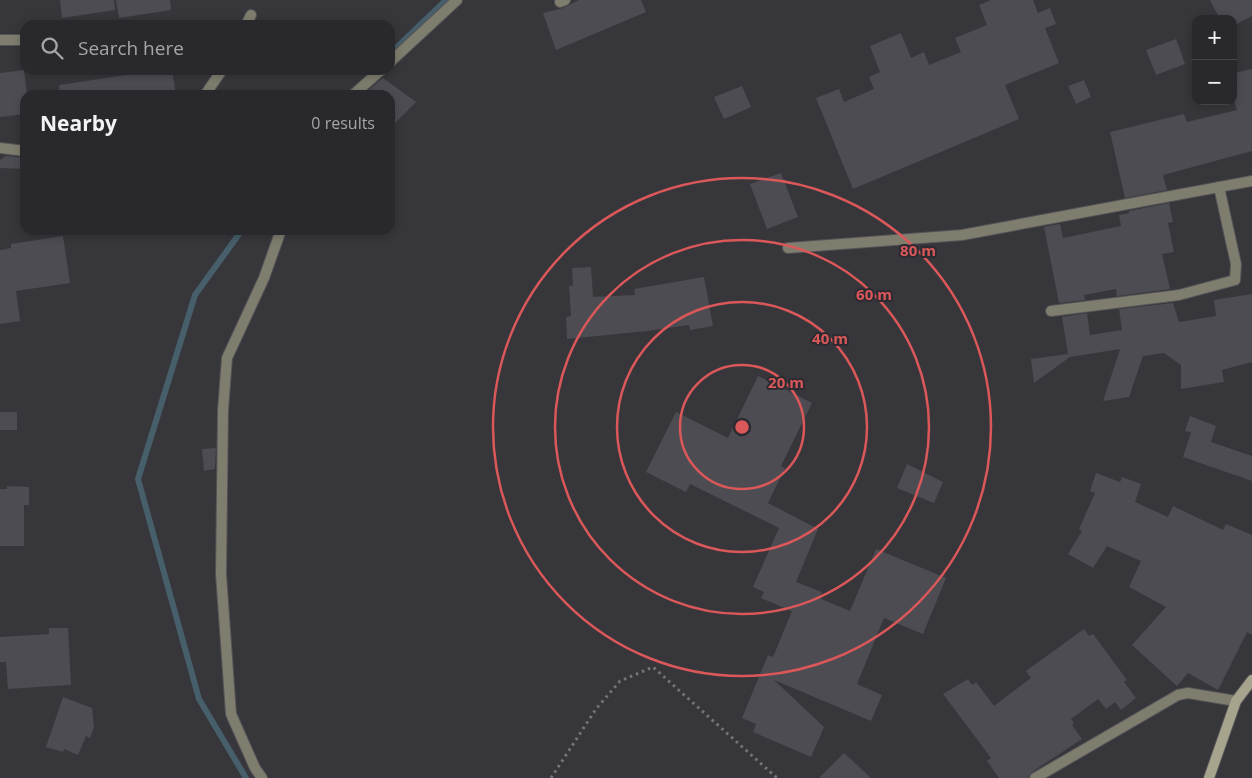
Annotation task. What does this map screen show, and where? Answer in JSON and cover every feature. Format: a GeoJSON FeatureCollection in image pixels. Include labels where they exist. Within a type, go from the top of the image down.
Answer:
{"type":"FeatureCollection","features":[{"type":"Feature","properties":{"kind":"street"},"geometry":{"type":"LineString","coordinates":[[395,57],[457,0]]}},
{"type":"Feature","properties":{"kind":"street"},"geometry":{"type":"LineString","coordinates":[[248,20],[251,14]]}},
{"type":"Feature","properties":{"kind":"street"},"geometry":{"type":"LineString","coordinates":[[0,40],[20,40]]}},
{"type":"Feature","properties":{"kind":"street"},"geometry":{"type":"LineString","coordinates":[[208,90],[219,75]]}},
{"type":"Feature","properties":{"kind":"street"},"geometry":{"type":"LineString","coordinates":[[359,90],[376,75]]}},
{"type":"Feature","properties":{"kind":"street"},"geometry":{"type":"LineString","coordinates":[[0,148],[20,150]]}},
{"type":"Feature","properties":{"kind":"street"},"geometry":{"type":"LineString","coordinates":[[788,248],[962,235],[1252,181]]}},
{"type":"Feature","properties":{"kind":"street"},"geometry":{"type":"LineString","coordinates":[[1051,311],[1179,295],[1235,280],[1236,264],[1219,188]]}},
{"type":"Feature","properties":{"kind":"street"},"geometry":{"type":"LineString","coordinates":[[262,778],[255,768],[231,714],[221,574],[223,410],[227,358],[264,278],[279,235]]}},
{"type":"Feature","properties":{"kind":"street"},"geometry":{"type":"LineString","coordinates":[[1208,778],[1236,701],[1252,680]]}},
{"type":"Feature","properties":{"kind":"street"},"geometry":{"type":"LineString","coordinates":[[1035,778],[1178,695],[1188,693],[1236,701]]}},
{"type":"Feature","properties":{"kind":"path"},"geometry":{"type":"LineString","coordinates":[[551,778],[596,709],[620,681],[653,667],[777,778]]}},
{"type":"Feature","properties":{"kind":"building"},"geometry":{"type":"Polygon","coordinates":[[[60,0],[114,0],[115,10],[62,18],[60,0]]]}},
{"type":"Feature","properties":{"kind":"building"},"geometry":{"type":"Polygon","coordinates":[[[116,0],[170,0],[171,10],[119,18],[116,0]]]}},
{"type":"Feature","properties":{"kind":"building"},"geometry":{"type":"Polygon","coordinates":[[[579,0],[641,0],[646,12],[556,50],[543,13],[563,8],[579,0]]]}},
{"type":"Feature","properties":{"kind":"building"},"geometry":{"type":"Polygon","coordinates":[[[991,0],[1033,0],[1038,13],[1050,8],[1056,24],[1045,28],[1059,63],[1005,85],[1019,119],[853,189],[816,98],[839,89],[844,102],[874,89],[869,77],[880,72],[870,46],[901,33],[911,58],[924,52],[929,65],[961,52],[955,38],[987,25],[979,5],[991,0]]]}},
{"type":"Feature","properties":{"kind":"building"},"geometry":{"type":"Polygon","coordinates":[[[1210,0],[1252,0],[1252,16],[1237,24],[1237,15],[1218,15],[1210,0]]]}},
{"type":"Feature","properties":{"kind":"building"},"geometry":{"type":"Polygon","coordinates":[[[1176,39],[1185,64],[1156,75],[1146,50],[1176,39]]]}},
{"type":"Feature","properties":{"kind":"building"},"geometry":{"type":"Polygon","coordinates":[[[1252,69],[1252,151],[1163,175],[1167,190],[1125,198],[1110,132],[1184,114],[1187,122],[1237,110],[1235,105],[1237,105],[1237,72],[1252,69]]]}},
{"type":"Feature","properties":{"kind":"building"},"geometry":{"type":"Polygon","coordinates":[[[20,70],[20,75],[25,75],[26,90],[20,90],[20,115],[0,117],[0,73],[20,70]]]}},
{"type":"Feature","properties":{"kind":"building"},"geometry":{"type":"Polygon","coordinates":[[[126,75],[173,75],[175,90],[60,90],[59,85],[126,75]]]}},
{"type":"Feature","properties":{"kind":"building"},"geometry":{"type":"Polygon","coordinates":[[[383,78],[416,102],[395,123],[395,90],[370,89],[383,78]]]}},
{"type":"Feature","properties":{"kind":"building"},"geometry":{"type":"Polygon","coordinates":[[[1084,80],[1091,97],[1076,104],[1068,86],[1084,80]]]}},
{"type":"Feature","properties":{"kind":"building"},"geometry":{"type":"Polygon","coordinates":[[[742,86],[751,107],[724,119],[714,97],[742,86]]]}},
{"type":"Feature","properties":{"kind":"building"},"geometry":{"type":"Polygon","coordinates":[[[6,156],[20,157],[20,169],[0,168],[0,160],[6,156]]]}},
{"type":"Feature","properties":{"kind":"building"},"geometry":{"type":"Polygon","coordinates":[[[781,173],[798,217],[767,229],[750,184],[781,173]]]}},
{"type":"Feature","properties":{"kind":"building"},"geometry":{"type":"Polygon","coordinates":[[[1169,203],[1173,222],[1168,223],[1174,252],[1162,254],[1170,289],[1117,296],[1116,289],[1084,295],[1085,300],[1059,303],[1044,227],[1060,224],[1063,238],[1121,226],[1119,215],[1129,213],[1129,211],[1169,203]]]}},
{"type":"Feature","properties":{"kind":"building"},"geometry":{"type":"Polygon","coordinates":[[[63,236],[70,283],[16,291],[20,321],[0,324],[0,250],[11,248],[11,244],[63,236]]]}},
{"type":"Feature","properties":{"kind":"building"},"geometry":{"type":"Polygon","coordinates":[[[591,267],[593,297],[635,295],[634,289],[704,277],[713,326],[690,330],[689,325],[567,339],[566,317],[571,316],[569,286],[573,286],[572,268],[591,267]]]}},
{"type":"Feature","properties":{"kind":"building"},"geometry":{"type":"Polygon","coordinates":[[[1252,294],[1252,362],[1222,370],[1224,382],[1181,389],[1181,365],[1164,353],[1143,356],[1129,397],[1103,401],[1120,349],[1070,357],[1034,383],[1031,359],[1068,354],[1062,317],[1087,313],[1090,335],[1122,330],[1119,309],[1173,303],[1179,322],[1216,316],[1214,300],[1252,294]]]}},
{"type":"Feature","properties":{"kind":"building"},"geometry":{"type":"Polygon","coordinates":[[[758,376],[812,403],[781,466],[785,468],[768,503],[818,529],[796,582],[822,592],[819,598],[850,611],[876,549],[946,578],[923,634],[884,618],[857,684],[882,695],[871,721],[774,680],[824,727],[811,757],[753,732],[756,724],[742,718],[768,655],[773,657],[792,611],[761,598],[764,592],[753,587],[779,528],[690,484],[686,492],[646,472],[676,412],[728,438],[758,376]]]}},
{"type":"Feature","properties":{"kind":"building"},"geometry":{"type":"Polygon","coordinates":[[[0,412],[17,412],[17,430],[0,430],[0,412]]]}},
{"type":"Feature","properties":{"kind":"building"},"geometry":{"type":"Polygon","coordinates":[[[1190,416],[1216,426],[1211,442],[1252,456],[1252,481],[1183,457],[1191,432],[1185,431],[1190,416]]]}},
{"type":"Feature","properties":{"kind":"building"},"geometry":{"type":"Polygon","coordinates":[[[216,448],[215,469],[204,471],[202,449],[216,448]]]}},
{"type":"Feature","properties":{"kind":"building"},"geometry":{"type":"Polygon","coordinates":[[[907,464],[943,482],[934,503],[897,488],[907,464]]]}},
{"type":"Feature","properties":{"kind":"building"},"geometry":{"type":"Polygon","coordinates":[[[1096,473],[1120,482],[1122,477],[1141,484],[1135,502],[1168,517],[1173,506],[1223,530],[1226,524],[1252,535],[1252,635],[1247,632],[1218,690],[1188,673],[1177,686],[1132,645],[1166,607],[1129,587],[1141,561],[1107,546],[1093,568],[1068,554],[1082,531],[1079,529],[1095,493],[1090,491],[1096,473]]]}},
{"type":"Feature","properties":{"kind":"building"},"geometry":{"type":"Polygon","coordinates":[[[7,486],[29,487],[29,505],[24,505],[24,546],[0,546],[0,489],[7,489],[7,486]]]}},
{"type":"Feature","properties":{"kind":"building"},"geometry":{"type":"Polygon","coordinates":[[[49,628],[68,628],[71,685],[8,689],[6,662],[0,662],[0,637],[49,634],[49,628]]]}},
{"type":"Feature","properties":{"kind":"building"},"geometry":{"type":"Polygon","coordinates":[[[1084,629],[1089,636],[1093,634],[1127,680],[1124,682],[1136,698],[1121,710],[1115,702],[1106,709],[1098,699],[1071,719],[1074,723],[1072,725],[1082,739],[1032,772],[1028,778],[999,778],[987,761],[991,758],[943,694],[968,679],[972,685],[976,682],[994,706],[1031,678],[1026,671],[1084,629]]]}},
{"type":"Feature","properties":{"kind":"building"},"geometry":{"type":"Polygon","coordinates":[[[63,697],[92,708],[94,727],[90,738],[86,736],[78,755],[64,749],[63,752],[46,747],[63,697]]]}},
{"type":"Feature","properties":{"kind":"building"},"geometry":{"type":"Polygon","coordinates":[[[844,753],[856,764],[871,778],[819,778],[844,753]]]}},
{"type":"Feature","properties":{"kind":"waterway"},"geometry":{"type":"LineString","coordinates":[[395,49],[446,0]]}},
{"type":"Feature","properties":{"kind":"waterway"},"geometry":{"type":"LineString","coordinates":[[238,235],[195,295],[138,479],[199,699],[246,778]]}}]}
